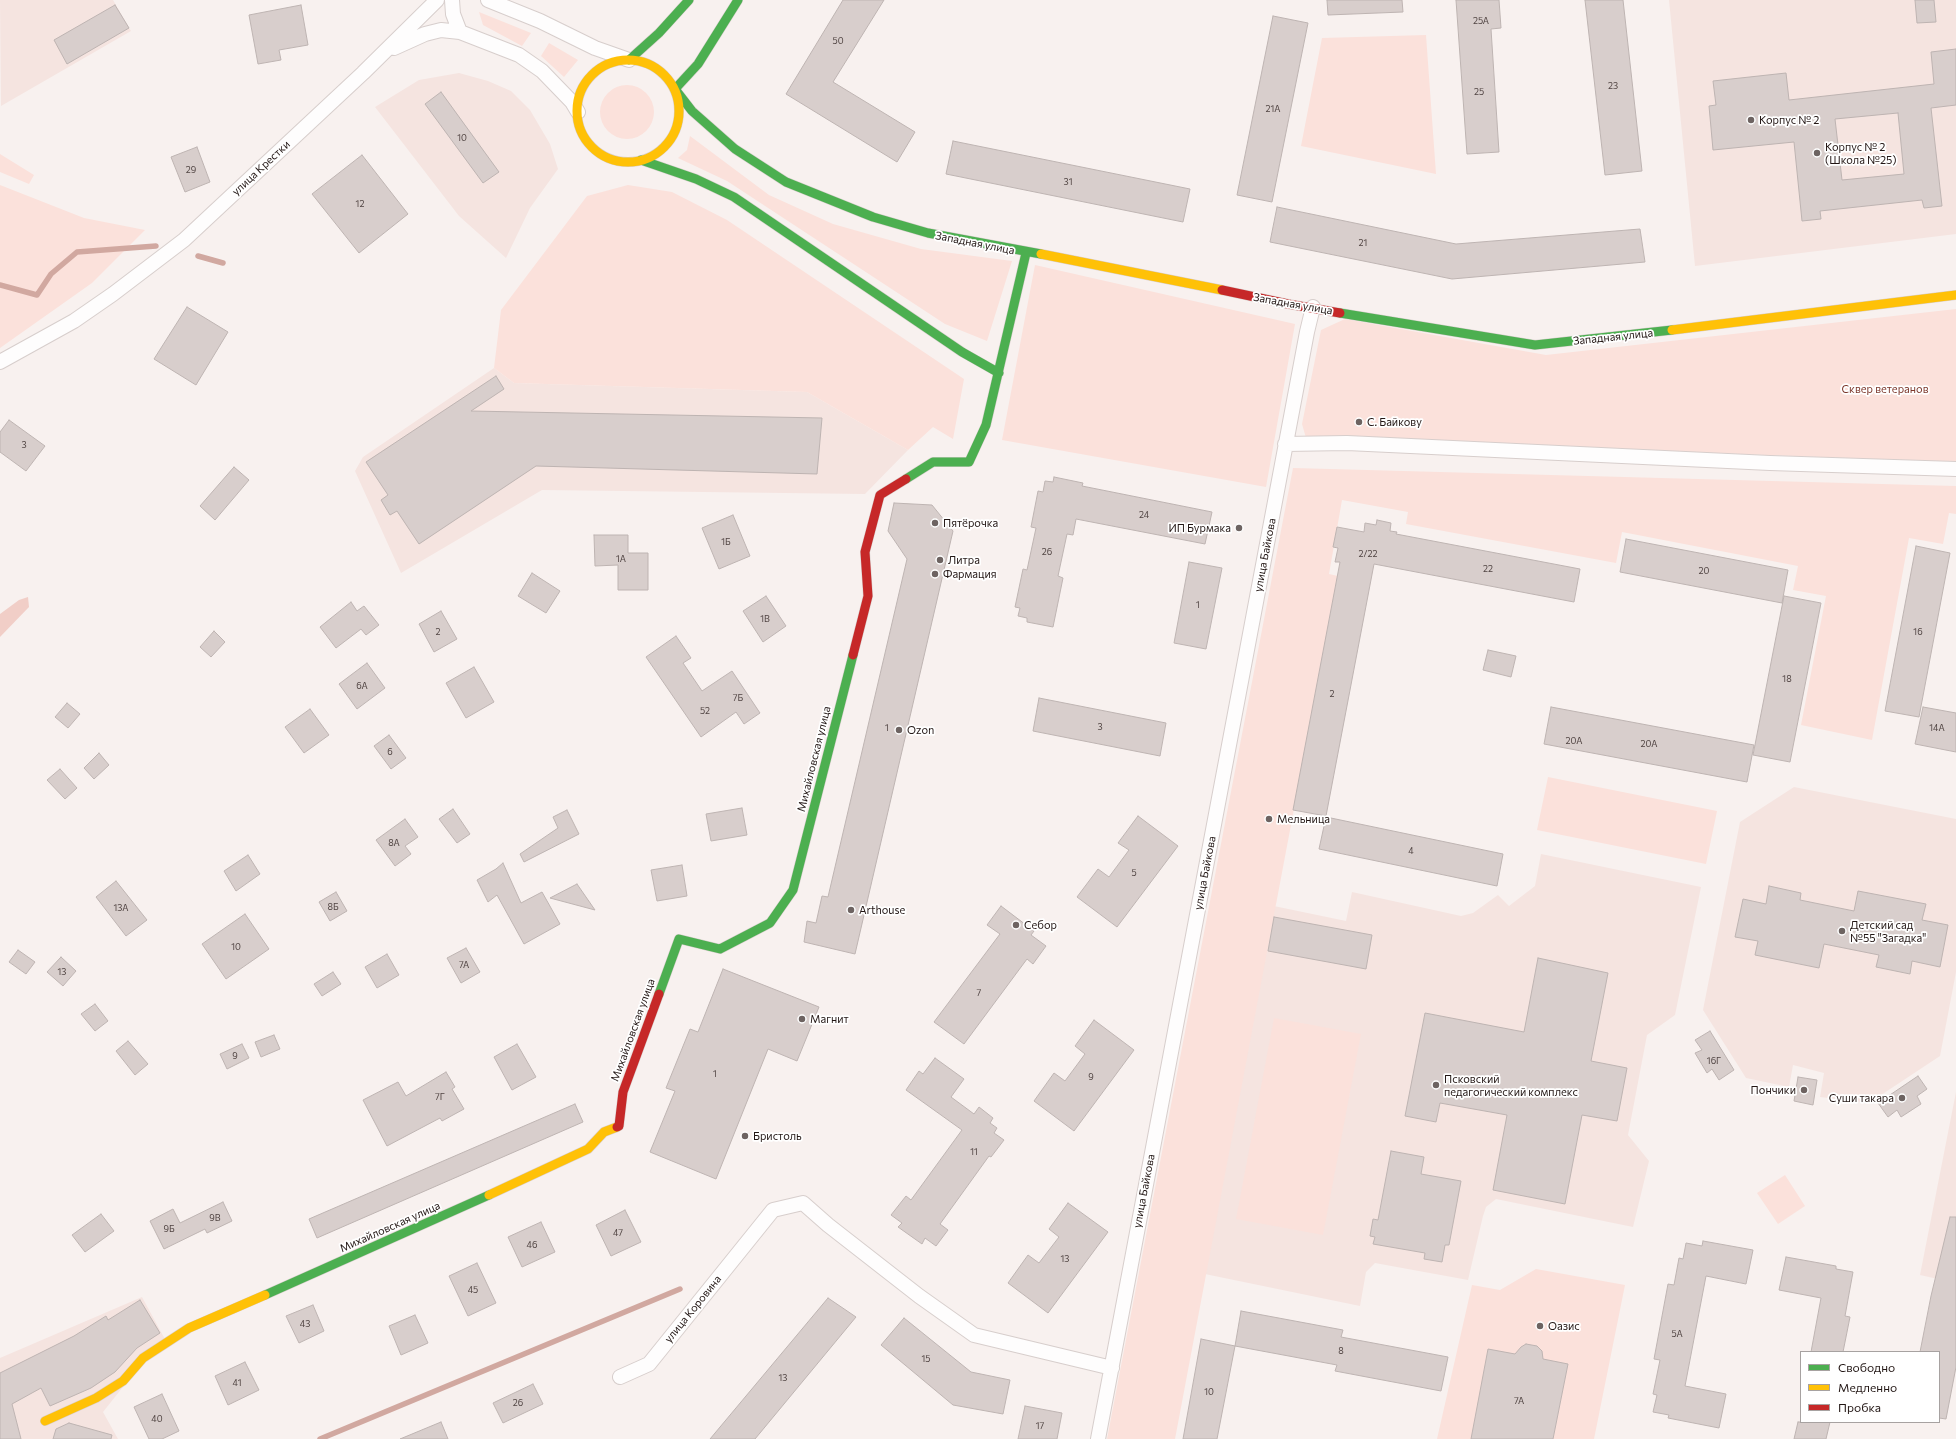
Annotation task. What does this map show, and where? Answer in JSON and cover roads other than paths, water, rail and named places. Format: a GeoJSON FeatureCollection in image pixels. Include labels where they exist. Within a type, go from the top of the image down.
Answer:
{"type":"FeatureCollection","features":[{"type":"Feature","properties":{"kind":"street"},"geometry":{"type":"LineString","coordinates":[[452,0],[453,14],[460,32]]}},
{"type":"Feature","properties":{"kind":"street"},"geometry":{"type":"LineString","coordinates":[[488,0],[540,22],[595,48],[629,60],[649,64],[666,76],[675,89],[679,102],[679,115],[676,128],[668,143],[660,150],[641,160],[624,162],[608,158],[595,150],[584,137],[578,122],[577,105],[582,89],[591,75],[609,64],[629,60],[659,33],[689,0]]}},
{"type":"Feature","properties":{"kind":"street"},"geometry":{"type":"LineString","coordinates":[[675,89],[698,64],[738,0]]}},
{"type":"Feature","properties":{"kind":"street","name":"улица Крестки"},"geometry":{"type":"LineString","coordinates":[[0,362],[74,321],[113,294],[184,240],[386,51],[437,1]]}},
{"type":"Feature","properties":{"kind":"street"},"geometry":{"type":"LineString","coordinates":[[386,51],[424,34],[442,30],[460,32],[519,55],[542,71],[572,102],[578,112]]}},
{"type":"Feature","properties":{"kind":"street","name":"Западная улица"},"geometry":{"type":"LineString","coordinates":[[675,89],[692,111],[729,144],[786,182],[887,221],[928,233],[1026,253],[1186,282],[1288,304],[1536,345],[1676,330],[1956,295]]}},
{"type":"Feature","properties":{"kind":"street"},"geometry":{"type":"LineString","coordinates":[[641,160],[696,179],[734,197],[962,352],[999,373],[1026,253]]}},
{"type":"Feature","properties":{"kind":"street","name":"улица Байкова"},"geometry":{"type":"LineString","coordinates":[[1098,1439],[1285,444],[1313,307]]}},
{"type":"Feature","properties":{"kind":"street","name":"Михайловская улица"},"geometry":{"type":"LineString","coordinates":[[46,1421],[96,1398],[123,1380],[143,1358],[189,1328],[443,1217],[588,1149],[604,1132],[619,1126],[623,1092],[679,939],[720,948],[770,923],[793,890],[868,596],[865,552],[880,495],[933,462],[969,462],[986,425],[999,373]]}},
{"type":"Feature","properties":{"kind":"street"},"geometry":{"type":"LineString","coordinates":[[1285,444],[1347,443],[1770,463],[1956,469]]}},
{"type":"Feature","properties":{"kind":"street","name":"улица Коровина"},"geometry":{"type":"LineString","coordinates":[[620,1377],[649,1364],[773,1210],[803,1203],[828,1225],[919,1296],[974,1335],[1112,1368]]}},
{"type":"Feature","properties":{"kind":"waterway"},"geometry":{"type":"LineString","coordinates":[[0,285],[37,295],[51,274],[77,252],[156,246]]}},
{"type":"Feature","properties":{"kind":"waterway"},"geometry":{"type":"LineString","coordinates":[[198,256],[223,263]]}},
{"type":"Feature","properties":{"kind":"waterway"},"geometry":{"type":"LineString","coordinates":[[320,1439],[680,1289]]}},
{"type":"Feature","properties":{"kind":"place","name":"Корпус № 2"},"geometry":{"type":"Point","coordinates":[1751,120]}},
{"type":"Feature","properties":{"kind":"place","name":"Корпус № 2 (Школа №25)"},"geometry":{"type":"Point","coordinates":[1817,153]}},
{"type":"Feature","properties":{"kind":"place","name":"С. Байкову"},"geometry":{"type":"Point","coordinates":[1359,422]}},
{"type":"Feature","properties":{"kind":"place","name":"Пятёрочка"},"geometry":{"type":"Point","coordinates":[935,523]}},
{"type":"Feature","properties":{"kind":"place","name":"ИП Бурмака"},"geometry":{"type":"Point","coordinates":[1239,528]}},
{"type":"Feature","properties":{"kind":"place","name":"Литра"},"geometry":{"type":"Point","coordinates":[940,560]}},
{"type":"Feature","properties":{"kind":"place","name":"Фармация"},"geometry":{"type":"Point","coordinates":[935,574]}},
{"type":"Feature","properties":{"kind":"place","name":"Ozon"},"geometry":{"type":"Point","coordinates":[899,730]}},
{"type":"Feature","properties":{"kind":"place","name":"Мельница"},"geometry":{"type":"Point","coordinates":[1269,819]}},
{"type":"Feature","properties":{"kind":"place","name":"Arthouse"},"geometry":{"type":"Point","coordinates":[851,910]}},
{"type":"Feature","properties":{"kind":"place","name":"Себор"},"geometry":{"type":"Point","coordinates":[1016,925]}},
{"type":"Feature","properties":{"kind":"place","name":"Детский сад №55 \"Загадка\""},"geometry":{"type":"Point","coordinates":[1842,931]}},
{"type":"Feature","properties":{"kind":"place","name":"Магнит"},"geometry":{"type":"Point","coordinates":[802,1019]}},
{"type":"Feature","properties":{"kind":"place","name":"Псковский педагогический комплекс"},"geometry":{"type":"Point","coordinates":[1436,1085]}},
{"type":"Feature","properties":{"kind":"place","name":"Пончики"},"geometry":{"type":"Point","coordinates":[1804,1090]}},
{"type":"Feature","properties":{"kind":"place","name":"Суши такара"},"geometry":{"type":"Point","coordinates":[1902,1098]}},
{"type":"Feature","properties":{"kind":"place","name":"Бристоль"},"geometry":{"type":"Point","coordinates":[745,1136]}},
{"type":"Feature","properties":{"kind":"place","name":"Оазис"},"geometry":{"type":"Point","coordinates":[1540,1326]}},
{"type":"Feature","properties":{"kind":"park label","name":"Сквер ветеранов"},"geometry":{"type":"Point","coordinates":[1885,389]}}]}
